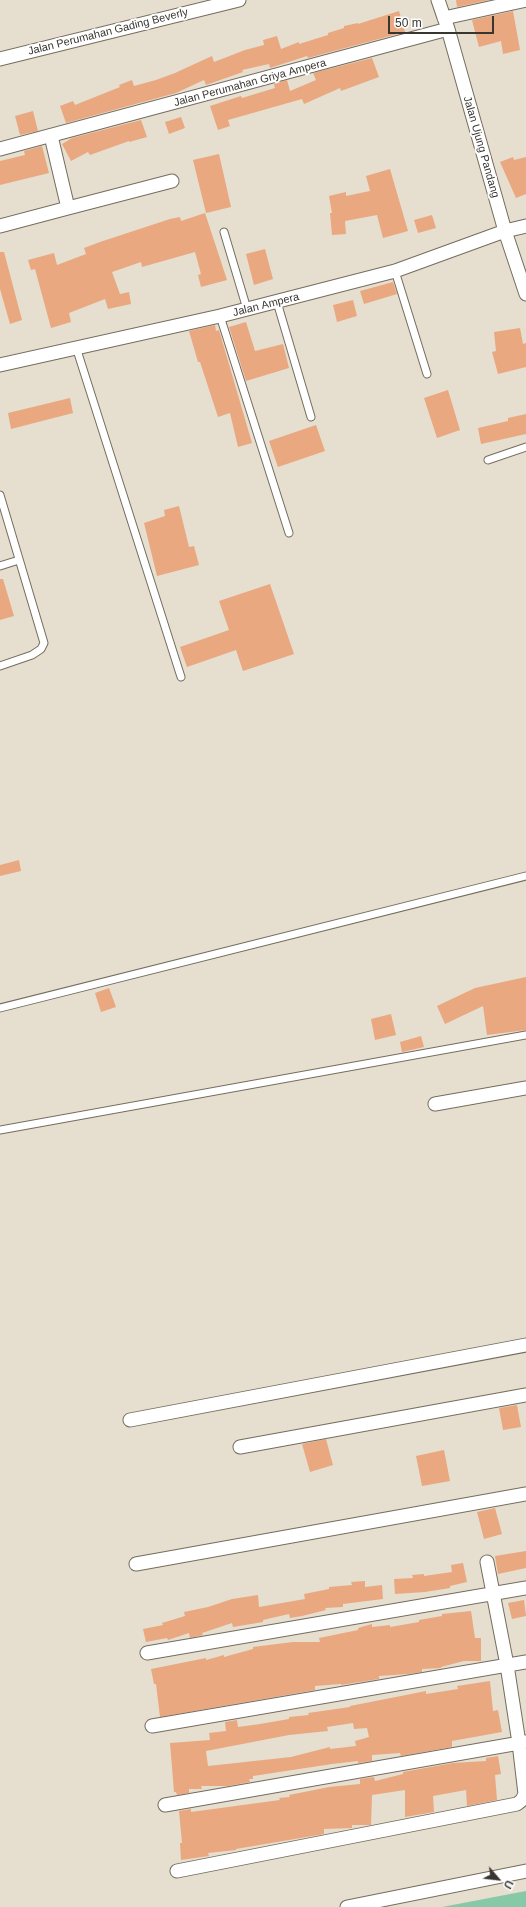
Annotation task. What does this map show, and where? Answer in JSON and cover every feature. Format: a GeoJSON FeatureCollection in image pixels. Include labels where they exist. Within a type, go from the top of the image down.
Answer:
{"type":"FeatureCollection","features":[{"type":"Feature","properties":{"kind":"street","name":"Jalan Perumahan Gading Beverly"},"geometry":{"type":"LineString","coordinates":[[0,59],[239,0]]}},
{"type":"Feature","properties":{"kind":"street","name":"Jalan Ujung Pandang"},"geometry":{"type":"LineString","coordinates":[[438,0],[505,231],[526,294]]}},
{"type":"Feature","properties":{"kind":"street","name":"Jalan Perumahan Griya Ampera"},"geometry":{"type":"LineString","coordinates":[[0,149],[51,136],[526,0]]}},
{"type":"Feature","properties":{"kind":"street"},"geometry":{"type":"LineString","coordinates":[[51,136],[68,208]]}},
{"type":"Feature","properties":{"kind":"street"},"geometry":{"type":"LineString","coordinates":[[0,226],[172,181]]}},
{"type":"Feature","properties":{"kind":"street","name":"Jalan Ampera"},"geometry":{"type":"LineString","coordinates":[[0,365],[247,310],[395,271],[505,231],[526,226]]}},
{"type":"Feature","properties":{"kind":"street"},"geometry":{"type":"LineString","coordinates":[[435,1104],[526,1088]]}},
{"type":"Feature","properties":{"kind":"street"},"geometry":{"type":"LineString","coordinates":[[130,1420],[526,1345]]}},
{"type":"Feature","properties":{"kind":"street"},"geometry":{"type":"LineString","coordinates":[[240,1447],[526,1395]]}},
{"type":"Feature","properties":{"kind":"street"},"geometry":{"type":"LineString","coordinates":[[136,1564],[526,1494]]}},
{"type":"Feature","properties":{"kind":"street"},"geometry":{"type":"LineString","coordinates":[[177,1871],[517,1804],[522,1800],[524,1794],[523,1742],[487,1562]]}},
{"type":"Feature","properties":{"kind":"street"},"geometry":{"type":"LineString","coordinates":[[147,1653],[526,1588]]}},
{"type":"Feature","properties":{"kind":"street"},"geometry":{"type":"LineString","coordinates":[[152,1726],[526,1662]]}},
{"type":"Feature","properties":{"kind":"street"},"geometry":{"type":"LineString","coordinates":[[165,1805],[523,1742]]}},
{"type":"Feature","properties":{"kind":"street"},"geometry":{"type":"LineString","coordinates":[[347,1907],[526,1871]]}},
{"type":"Feature","properties":{"kind":"lane"},"geometry":{"type":"LineString","coordinates":[[224,232],[247,310]]}},
{"type":"Feature","properties":{"kind":"lane"},"geometry":{"type":"LineString","coordinates":[[395,271],[427,374]]}},
{"type":"Feature","properties":{"kind":"lane"},"geometry":{"type":"LineString","coordinates":[[277,302],[311,417]]}},
{"type":"Feature","properties":{"kind":"lane"},"geometry":{"type":"LineString","coordinates":[[220,316],[289,533]]}},
{"type":"Feature","properties":{"kind":"lane"},"geometry":{"type":"LineString","coordinates":[[76,347],[181,677]]}},
{"type":"Feature","properties":{"kind":"lane"},"geometry":{"type":"LineString","coordinates":[[488,460],[526,447]]}},
{"type":"Feature","properties":{"kind":"lane"},"geometry":{"type":"LineString","coordinates":[[0,495],[44,643],[41,649],[32,655],[0,666]]}},
{"type":"Feature","properties":{"kind":"lane"},"geometry":{"type":"LineString","coordinates":[[0,566],[20,560]]}},
{"type":"Feature","properties":{"kind":"lane"},"geometry":{"type":"LineString","coordinates":[[0,1008],[526,876]]}},
{"type":"Feature","properties":{"kind":"lane"},"geometry":{"type":"LineString","coordinates":[[0,1130],[526,1035]]}},
{"type":"Feature","properties":{"kind":"green space"},"geometry":{"type":"Polygon","coordinates":[[[526,1891],[526,1907],[442,1907],[526,1891]]]}},
{"type":"Feature","properties":{"kind":"building"},"geometry":{"type":"Polygon","coordinates":[[[456,0],[489,0],[457,7],[456,0]]]}},
{"type":"Feature","properties":{"kind":"building"},"geometry":{"type":"Polygon","coordinates":[[[399,11],[405,32],[308,58],[307,56],[270,68],[269,64],[242,70],[243,72],[206,85],[204,80],[176,93],[66,123],[60,106],[73,101],[75,105],[120,87],[119,85],[132,80],[134,86],[156,80],[212,56],[214,62],[245,50],[264,45],[263,40],[277,36],[281,49],[299,42],[299,44],[328,35],[328,33],[344,28],[344,26],[358,24],[399,11]]]}},
{"type":"Feature","properties":{"kind":"building"},"geometry":{"type":"Polygon","coordinates":[[[513,11],[520,50],[503,54],[501,41],[479,47],[472,20],[513,11]]]}},
{"type":"Feature","properties":{"kind":"building"},"geometry":{"type":"Polygon","coordinates":[[[372,58],[379,77],[341,91],[340,88],[304,104],[302,99],[228,120],[230,126],[218,130],[210,106],[241,96],[242,98],[275,88],[274,84],[287,80],[290,91],[316,80],[313,73],[372,58]]]}},
{"type":"Feature","properties":{"kind":"building"},"geometry":{"type":"Polygon","coordinates":[[[33,111],[38,131],[20,135],[15,116],[33,111]]]}},
{"type":"Feature","properties":{"kind":"building"},"geometry":{"type":"Polygon","coordinates":[[[181,117],[185,128],[169,134],[165,122],[181,117]]]}},
{"type":"Feature","properties":{"kind":"building"},"geometry":{"type":"Polygon","coordinates":[[[141,120],[147,137],[129,141],[90,155],[88,152],[71,161],[62,144],[72,138],[141,120]]]}},
{"type":"Feature","properties":{"kind":"building"},"geometry":{"type":"Polygon","coordinates":[[[42,146],[49,173],[0,185],[0,161],[25,155],[24,151],[42,146]]]}},
{"type":"Feature","properties":{"kind":"building"},"geometry":{"type":"Polygon","coordinates":[[[219,154],[231,207],[206,213],[193,160],[219,154]]]}},
{"type":"Feature","properties":{"kind":"building"},"geometry":{"type":"Polygon","coordinates":[[[513,157],[514,160],[526,157],[526,194],[516,198],[500,162],[513,157]]]}},
{"type":"Feature","properties":{"kind":"building"},"geometry":{"type":"Polygon","coordinates":[[[390,169],[408,231],[383,238],[377,215],[345,221],[346,234],[332,235],[330,213],[332,213],[329,196],[346,192],[346,196],[370,191],[366,176],[390,169]]]}},
{"type":"Feature","properties":{"kind":"building"},"geometry":{"type":"Polygon","coordinates":[[[205,213],[227,280],[201,287],[198,275],[201,274],[195,252],[142,267],[141,262],[112,272],[120,294],[129,292],[131,304],[108,309],[105,299],[69,313],[71,322],[51,328],[35,269],[31,270],[28,260],[54,253],[57,265],[86,254],[84,248],[100,242],[170,219],[180,217],[181,221],[205,213]]]}},
{"type":"Feature","properties":{"kind":"building"},"geometry":{"type":"Polygon","coordinates":[[[432,215],[436,228],[418,233],[414,220],[432,215]]]}},
{"type":"Feature","properties":{"kind":"building"},"geometry":{"type":"Polygon","coordinates":[[[265,249],[273,279],[254,285],[246,254],[265,249]]]}},
{"type":"Feature","properties":{"kind":"building"},"geometry":{"type":"Polygon","coordinates":[[[0,252],[4,252],[22,320],[10,324],[0,289],[0,252]]]}},
{"type":"Feature","properties":{"kind":"building"},"geometry":{"type":"Polygon","coordinates":[[[393,282],[397,294],[364,304],[360,291],[393,282]]]}},
{"type":"Feature","properties":{"kind":"building"},"geometry":{"type":"Polygon","coordinates":[[[353,300],[357,316],[337,322],[333,305],[353,300]]]}},
{"type":"Feature","properties":{"kind":"building"},"geometry":{"type":"Polygon","coordinates":[[[246,322],[255,351],[283,344],[289,368],[246,381],[229,327],[246,322]]]}},
{"type":"Feature","properties":{"kind":"building"},"geometry":{"type":"Polygon","coordinates":[[[215,325],[216,331],[219,330],[252,443],[238,447],[230,413],[218,417],[200,362],[198,362],[189,331],[215,325]]]}},
{"type":"Feature","properties":{"kind":"building"},"geometry":{"type":"Polygon","coordinates":[[[520,328],[523,344],[526,343],[526,367],[498,374],[492,352],[496,351],[494,332],[520,328]]]}},
{"type":"Feature","properties":{"kind":"building"},"geometry":{"type":"Polygon","coordinates":[[[448,390],[460,430],[437,438],[424,398],[448,390]]]}},
{"type":"Feature","properties":{"kind":"building"},"geometry":{"type":"Polygon","coordinates":[[[70,398],[73,413],[11,429],[8,413],[70,398]]]}},
{"type":"Feature","properties":{"kind":"building"},"geometry":{"type":"Polygon","coordinates":[[[526,414],[526,434],[481,444],[478,428],[508,421],[508,418],[526,414]]]}},
{"type":"Feature","properties":{"kind":"building"},"geometry":{"type":"Polygon","coordinates":[[[316,425],[325,451],[278,467],[269,441],[316,425]]]}},
{"type":"Feature","properties":{"kind":"building"},"geometry":{"type":"Polygon","coordinates":[[[179,506],[189,547],[194,546],[199,565],[157,576],[144,523],[165,516],[164,510],[179,506]]]}},
{"type":"Feature","properties":{"kind":"building"},"geometry":{"type":"Polygon","coordinates":[[[0,579],[3,579],[14,616],[0,620],[0,579]]]}},
{"type":"Feature","properties":{"kind":"building"},"geometry":{"type":"Polygon","coordinates":[[[270,584],[294,654],[243,671],[236,650],[187,667],[180,647],[229,630],[219,601],[270,584]]]}},
{"type":"Feature","properties":{"kind":"building"},"geometry":{"type":"Polygon","coordinates":[[[19,860],[21,871],[0,876],[0,865],[19,860]]]}},
{"type":"Feature","properties":{"kind":"building"},"geometry":{"type":"Polygon","coordinates":[[[526,977],[526,1030],[487,1035],[483,1006],[445,1024],[437,1006],[475,988],[526,977]]]}},
{"type":"Feature","properties":{"kind":"building"},"geometry":{"type":"Polygon","coordinates":[[[109,988],[116,1007],[101,1012],[95,993],[109,988]]]}},
{"type":"Feature","properties":{"kind":"building"},"geometry":{"type":"Polygon","coordinates":[[[391,1014],[396,1035],[375,1040],[371,1019],[391,1014]]]}},
{"type":"Feature","properties":{"kind":"building"},"geometry":{"type":"Polygon","coordinates":[[[421,1036],[424,1047],[402,1052],[400,1042],[421,1036]]]}},
{"type":"Feature","properties":{"kind":"building"},"geometry":{"type":"Polygon","coordinates":[[[517,1405],[521,1427],[503,1430],[499,1408],[517,1405]]]}},
{"type":"Feature","properties":{"kind":"building"},"geometry":{"type":"Polygon","coordinates":[[[326,1439],[333,1465],[310,1472],[302,1444],[326,1439]]]}},
{"type":"Feature","properties":{"kind":"building"},"geometry":{"type":"Polygon","coordinates":[[[444,1450],[450,1481],[422,1486],[416,1456],[444,1450]]]}},
{"type":"Feature","properties":{"kind":"building"},"geometry":{"type":"Polygon","coordinates":[[[495,1508],[502,1534],[484,1539],[477,1512],[495,1508]]]}},
{"type":"Feature","properties":{"kind":"building"},"geometry":{"type":"Polygon","coordinates":[[[526,1551],[526,1568],[498,1574],[495,1556],[526,1551]]]}},
{"type":"Feature","properties":{"kind":"building"},"geometry":{"type":"Polygon","coordinates":[[[463,1563],[467,1582],[450,1586],[450,1588],[425,1592],[395,1594],[394,1579],[413,1578],[412,1575],[424,1574],[424,1576],[452,1572],[451,1565],[463,1563]]]}},
{"type":"Feature","properties":{"kind":"building"},"geometry":{"type":"Polygon","coordinates":[[[365,1581],[365,1587],[382,1585],[383,1599],[343,1604],[343,1607],[325,1608],[326,1610],[290,1618],[289,1614],[263,1620],[263,1622],[233,1627],[232,1623],[202,1633],[203,1635],[190,1638],[189,1633],[168,1640],[167,1638],[146,1642],[143,1629],[163,1625],[162,1623],[185,1616],[184,1612],[208,1607],[232,1599],[258,1595],[259,1607],[305,1599],[304,1594],[329,1589],[329,1587],[352,1585],[351,1582],[365,1581]]]}},
{"type":"Feature","properties":{"kind":"building"},"geometry":{"type":"Polygon","coordinates":[[[524,1600],[526,1616],[512,1619],[508,1603],[524,1600]]]}},
{"type":"Feature","properties":{"kind":"building"},"geometry":{"type":"Polygon","coordinates":[[[471,1611],[475,1638],[481,1638],[481,1661],[464,1661],[441,1668],[422,1669],[422,1672],[379,1676],[379,1679],[341,1685],[315,1686],[315,1690],[160,1717],[156,1684],[154,1684],[151,1669],[206,1658],[206,1660],[224,1655],[224,1657],[253,1649],[253,1647],[293,1642],[320,1642],[319,1638],[358,1630],[358,1628],[372,1624],[372,1627],[390,1625],[390,1627],[419,1622],[419,1620],[442,1616],[442,1614],[471,1611]]]}},
{"type":"Feature","properties":{"kind":"building"},"geometry":{"type":"Polygon","coordinates":[[[490,1681],[493,1711],[498,1710],[502,1732],[452,1741],[452,1747],[401,1756],[400,1753],[372,1755],[372,1761],[332,1764],[253,1776],[253,1779],[249,1779],[250,1782],[228,1786],[201,1786],[202,1789],[189,1789],[189,1793],[177,1795],[176,1792],[174,1792],[170,1743],[210,1740],[209,1733],[226,1731],[225,1722],[237,1720],[238,1727],[260,1724],[289,1719],[289,1717],[309,1715],[308,1713],[350,1707],[426,1691],[426,1694],[458,1689],[457,1686],[490,1681]],[[353,1723],[327,1727],[328,1731],[289,1735],[206,1751],[208,1766],[291,1757],[330,1747],[330,1749],[356,1746],[355,1741],[369,1737],[367,1728],[354,1729],[353,1723]]]}},
{"type":"Feature","properties":{"kind":"building"},"geometry":{"type":"Polygon","coordinates":[[[498,1756],[501,1774],[495,1775],[497,1800],[467,1806],[466,1790],[433,1796],[434,1812],[405,1817],[405,1790],[372,1795],[371,1825],[352,1825],[352,1828],[324,1829],[324,1834],[236,1850],[208,1853],[209,1856],[181,1860],[180,1843],[182,1843],[179,1811],[191,1809],[191,1812],[280,1800],[279,1798],[290,1797],[289,1795],[329,1787],[360,1784],[360,1779],[374,1777],[375,1781],[403,1774],[403,1772],[453,1763],[486,1761],[486,1758],[498,1756]]]}}]}
